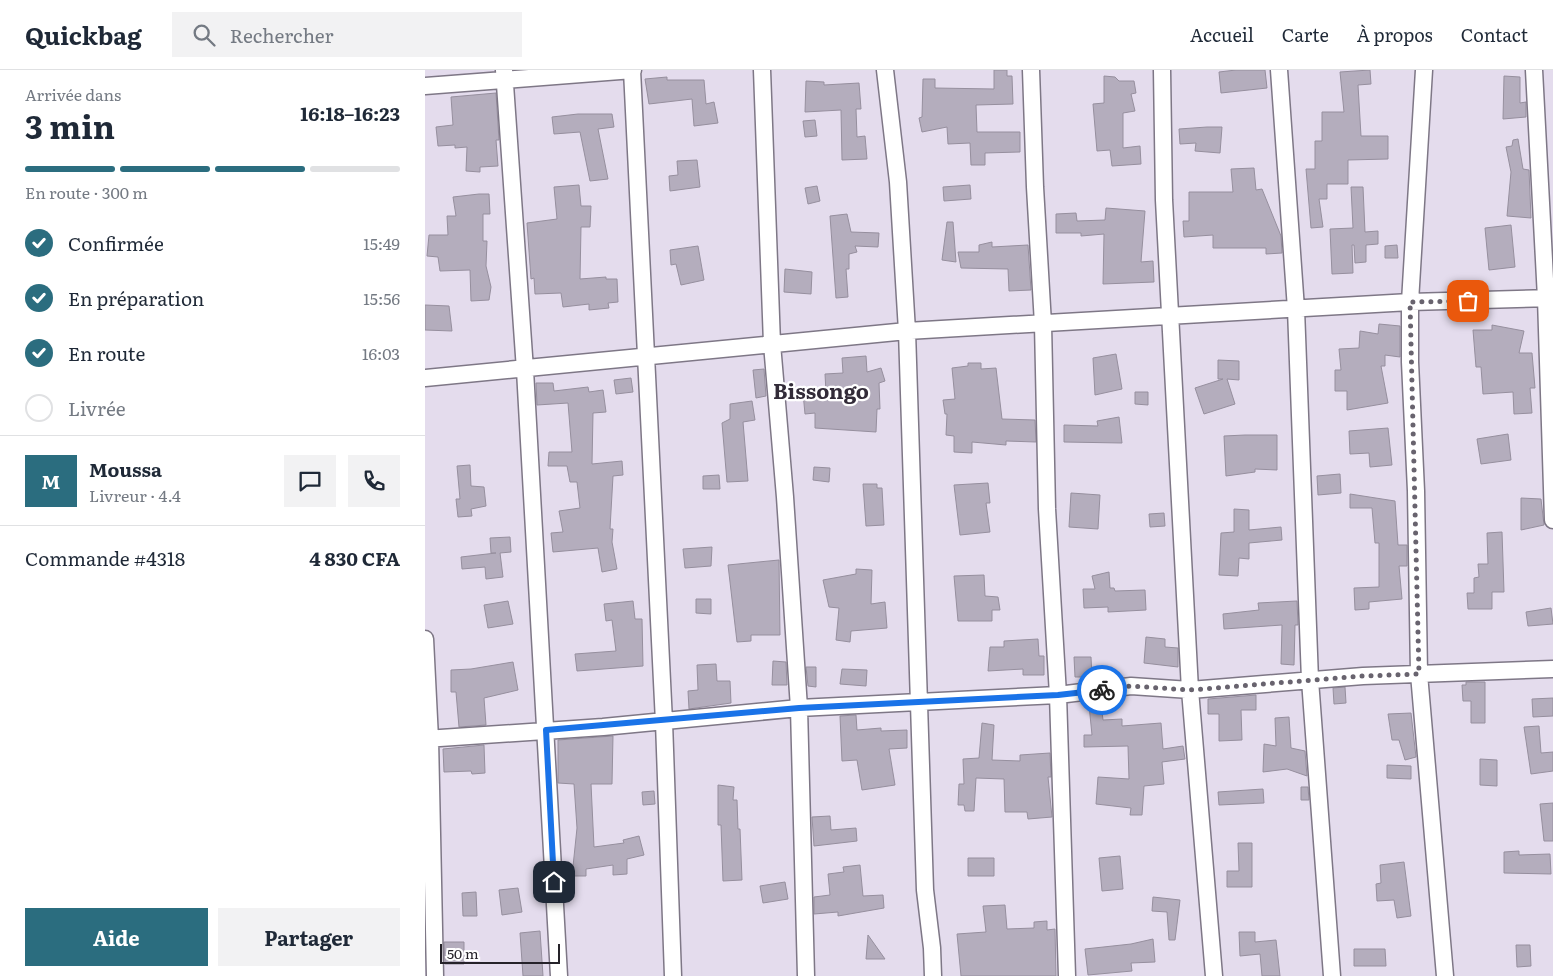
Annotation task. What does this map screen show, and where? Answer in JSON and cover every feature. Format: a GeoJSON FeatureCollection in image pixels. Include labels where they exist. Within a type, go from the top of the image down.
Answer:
{"type":"FeatureCollection","features":[{"type":"Feature","properties":{"kind":"street"},"geometry":{"type":"LineString","coordinates":[[425,86],[505,75],[633,70],[664,722],[673,976]]}},
{"type":"Feature","properties":{"kind":"street"},"geometry":{"type":"LineString","coordinates":[[762,70],[772,344],[785,497],[799,708],[806,976]]}},
{"type":"Feature","properties":{"kind":"street"},"geometry":{"type":"LineString","coordinates":[[885,70],[897,182],[907,331],[925,890],[932,948],[933,976]]}},
{"type":"Feature","properties":{"kind":"street"},"geometry":{"type":"LineString","coordinates":[[1031,70],[1035,188],[1043,324],[1047,509],[1058,695],[1067,976]]}},
{"type":"Feature","properties":{"kind":"street"},"geometry":{"type":"LineString","coordinates":[[1162,70],[1164,200],[1190,690],[1214,976]]}},
{"type":"Feature","properties":{"kind":"street"},"geometry":{"type":"LineString","coordinates":[[1279,70],[1296,309],[1310,680],[1333,976]]}},
{"type":"Feature","properties":{"kind":"street"},"geometry":{"type":"LineString","coordinates":[[1424,70],[1410,302],[1419,674],[1445,976]]}},
{"type":"Feature","properties":{"kind":"street"},"geometry":{"type":"LineString","coordinates":[[1534,70],[1550,298],[1553,520]]}},
{"type":"Feature","properties":{"kind":"street"},"geometry":{"type":"LineString","coordinates":[[505,75],[525,370],[559,976]]}},
{"type":"Feature","properties":{"kind":"street"},"geometry":{"type":"LineString","coordinates":[[425,378],[525,370],[907,331],[1410,302],[1550,298]]}},
{"type":"Feature","properties":{"kind":"street"},"geometry":{"type":"LineString","coordinates":[[425,639],[435,976]]}},
{"type":"Feature","properties":{"kind":"street"},"geometry":{"type":"LineString","coordinates":[[428,739],[664,722],[799,708],[1058,695],[1131,686],[1190,690],[1310,680],[1553,669]]}},
{"type":"Feature","properties":{"kind":"building"},"geometry":{"type":"Polygon","coordinates":[[[994,70],[1007,70],[1007,76],[1012,76],[1013,104],[976,105],[977,132],[1020,132],[1020,152],[985,153],[985,165],[971,165],[970,143],[948,144],[947,127],[922,132],[919,118],[922,117],[923,79],[935,79],[935,88],[994,89],[994,70]]]}},
{"type":"Feature","properties":{"kind":"building"},"geometry":{"type":"Polygon","coordinates":[[[1265,70],[1267,88],[1221,93],[1219,72],[1265,70]]]}},
{"type":"Feature","properties":{"kind":"building"},"geometry":{"type":"Polygon","coordinates":[[[1370,70],[1371,84],[1358,85],[1361,136],[1388,136],[1388,159],[1348,160],[1348,184],[1327,184],[1327,199],[1319,199],[1323,227],[1311,228],[1306,169],[1315,169],[1315,141],[1322,141],[1322,112],[1344,112],[1340,72],[1370,70]]]}},
{"type":"Feature","properties":{"kind":"building"},"geometry":{"type":"Polygon","coordinates":[[[1104,76],[1115,77],[1119,81],[1134,81],[1136,93],[1131,94],[1135,111],[1123,113],[1123,148],[1140,146],[1141,164],[1112,166],[1110,150],[1097,151],[1093,104],[1104,103],[1104,76]]]}},
{"type":"Feature","properties":{"kind":"building"},"geometry":{"type":"Polygon","coordinates":[[[1504,76],[1520,77],[1520,103],[1526,102],[1526,117],[1503,119],[1504,76]]]}},
{"type":"Feature","properties":{"kind":"building"},"geometry":{"type":"Polygon","coordinates":[[[667,77],[667,80],[704,80],[706,104],[714,102],[718,123],[694,126],[692,99],[649,104],[645,79],[667,77]]]}},
{"type":"Feature","properties":{"kind":"building"},"geometry":{"type":"Polygon","coordinates":[[[806,81],[824,82],[824,85],[859,83],[861,109],[856,109],[857,137],[865,136],[867,159],[842,160],[841,110],[805,112],[806,81]]]}},
{"type":"Feature","properties":{"kind":"building"},"geometry":{"type":"Polygon","coordinates":[[[496,93],[499,140],[496,140],[498,166],[480,167],[480,172],[466,171],[467,147],[455,148],[455,145],[438,146],[436,127],[453,125],[451,97],[496,93]]]}},
{"type":"Feature","properties":{"kind":"building"},"geometry":{"type":"Polygon","coordinates":[[[578,114],[612,114],[614,127],[598,129],[608,179],[590,181],[580,132],[554,134],[552,117],[578,114]]]}},
{"type":"Feature","properties":{"kind":"building"},"geometry":{"type":"Polygon","coordinates":[[[815,120],[817,136],[805,137],[803,121],[815,120]]]}},
{"type":"Feature","properties":{"kind":"building"},"geometry":{"type":"Polygon","coordinates":[[[1222,127],[1220,153],[1195,151],[1196,143],[1180,144],[1179,129],[1222,127]]]}},
{"type":"Feature","properties":{"kind":"building"},"geometry":{"type":"Polygon","coordinates":[[[1518,139],[1523,169],[1529,170],[1531,218],[1507,216],[1511,172],[1506,147],[1512,146],[1513,140],[1518,139]]]}},
{"type":"Feature","properties":{"kind":"building"},"geometry":{"type":"Polygon","coordinates":[[[697,160],[700,187],[670,191],[669,176],[678,175],[677,161],[697,160]]]}},
{"type":"Feature","properties":{"kind":"building"},"geometry":{"type":"Polygon","coordinates":[[[1254,168],[1256,190],[1262,189],[1281,236],[1282,253],[1266,254],[1266,248],[1213,248],[1213,235],[1184,237],[1183,221],[1189,221],[1189,192],[1233,192],[1231,169],[1254,168]]]}},
{"type":"Feature","properties":{"kind":"building"},"geometry":{"type":"Polygon","coordinates":[[[579,185],[581,206],[591,206],[590,227],[581,227],[580,279],[606,277],[606,279],[617,279],[618,302],[608,303],[609,308],[589,310],[589,304],[563,307],[561,293],[535,294],[534,278],[531,279],[527,223],[557,219],[554,187],[579,185]]]}},
{"type":"Feature","properties":{"kind":"building"},"geometry":{"type":"Polygon","coordinates":[[[970,185],[971,199],[944,201],[943,187],[970,185]]]}},
{"type":"Feature","properties":{"kind":"building"},"geometry":{"type":"Polygon","coordinates":[[[817,186],[820,201],[808,204],[805,188],[817,186]]]}},
{"type":"Feature","properties":{"kind":"building"},"geometry":{"type":"Polygon","coordinates":[[[1351,187],[1363,187],[1365,232],[1378,231],[1378,244],[1366,245],[1366,262],[1355,263],[1354,245],[1352,245],[1353,273],[1332,274],[1330,229],[1353,228],[1351,187]]]}},
{"type":"Feature","properties":{"kind":"building"},"geometry":{"type":"Polygon","coordinates":[[[489,194],[490,214],[483,214],[483,241],[487,241],[486,266],[491,287],[489,300],[471,301],[470,270],[440,271],[438,257],[427,256],[429,235],[448,235],[447,216],[456,216],[453,197],[489,194]]]}},
{"type":"Feature","properties":{"kind":"building"},"geometry":{"type":"Polygon","coordinates":[[[1106,208],[1145,211],[1141,262],[1153,261],[1154,282],[1103,284],[1104,234],[1081,236],[1081,233],[1056,233],[1056,214],[1076,213],[1077,221],[1105,220],[1106,208]]]}},
{"type":"Feature","properties":{"kind":"building"},"geometry":{"type":"Polygon","coordinates":[[[847,214],[851,232],[879,233],[878,247],[855,246],[857,252],[849,254],[849,269],[846,269],[848,297],[836,298],[830,216],[847,214]]]}},
{"type":"Feature","properties":{"kind":"building"},"geometry":{"type":"Polygon","coordinates":[[[947,222],[953,222],[956,262],[942,260],[947,222]]]}},
{"type":"Feature","properties":{"kind":"building"},"geometry":{"type":"Polygon","coordinates":[[[1511,225],[1515,267],[1489,270],[1485,228],[1511,225]]]}},
{"type":"Feature","properties":{"kind":"building"},"geometry":{"type":"Polygon","coordinates":[[[992,242],[992,247],[1028,245],[1031,290],[1009,291],[1008,269],[961,268],[958,252],[979,252],[979,245],[992,242]]]}},
{"type":"Feature","properties":{"kind":"building"},"geometry":{"type":"Polygon","coordinates":[[[1397,245],[1398,258],[1385,258],[1385,246],[1397,245]]]}},
{"type":"Feature","properties":{"kind":"building"},"geometry":{"type":"Polygon","coordinates":[[[698,246],[704,280],[681,285],[676,264],[671,265],[670,250],[698,246]]]}},
{"type":"Feature","properties":{"kind":"building"},"geometry":{"type":"Polygon","coordinates":[[[785,269],[812,272],[811,294],[784,292],[785,269]]]}},
{"type":"Feature","properties":{"kind":"building"},"geometry":{"type":"Polygon","coordinates":[[[425,305],[449,306],[452,331],[425,330],[425,305]]]}},
{"type":"Feature","properties":{"kind":"building"},"geometry":{"type":"Polygon","coordinates":[[[1379,324],[1400,326],[1400,357],[1385,355],[1385,366],[1381,366],[1388,403],[1347,410],[1347,391],[1335,391],[1335,370],[1341,370],[1339,349],[1359,348],[1360,331],[1378,334],[1379,324]]]}},
{"type":"Feature","properties":{"kind":"building"},"geometry":{"type":"Polygon","coordinates":[[[1492,325],[1524,331],[1519,353],[1532,353],[1535,388],[1530,388],[1532,413],[1514,414],[1513,392],[1483,394],[1481,367],[1476,367],[1473,330],[1492,330],[1492,325]]]}},
{"type":"Feature","properties":{"kind":"building"},"geometry":{"type":"Polygon","coordinates":[[[1116,354],[1122,389],[1095,395],[1093,358],[1116,354]]]}},
{"type":"Feature","properties":{"kind":"building"},"geometry":{"type":"Polygon","coordinates":[[[866,356],[867,372],[881,368],[885,381],[879,383],[880,409],[877,409],[876,432],[815,428],[815,413],[805,414],[803,393],[826,392],[825,374],[843,373],[842,358],[866,356]]]}},
{"type":"Feature","properties":{"kind":"building"},"geometry":{"type":"Polygon","coordinates":[[[1218,360],[1239,361],[1239,380],[1227,379],[1235,404],[1204,414],[1195,388],[1223,379],[1218,379],[1218,360]]]}},
{"type":"Feature","properties":{"kind":"building"},"geometry":{"type":"Polygon","coordinates":[[[968,363],[981,363],[981,369],[996,368],[1002,419],[1035,420],[1036,442],[1006,441],[1006,445],[972,442],[972,453],[954,452],[954,436],[946,435],[947,414],[945,414],[943,400],[955,399],[952,368],[968,366],[968,363]]]}},
{"type":"Feature","properties":{"kind":"building"},"geometry":{"type":"Polygon","coordinates":[[[764,369],[766,396],[756,398],[753,370],[764,369]]]}},
{"type":"Feature","properties":{"kind":"building"},"geometry":{"type":"Polygon","coordinates":[[[631,378],[633,392],[616,394],[614,380],[631,378]]]}},
{"type":"Feature","properties":{"kind":"building"},"geometry":{"type":"Polygon","coordinates":[[[536,383],[553,383],[554,391],[588,387],[589,392],[603,390],[606,412],[593,413],[592,464],[622,461],[623,475],[613,476],[610,529],[613,529],[612,542],[617,569],[602,572],[598,548],[553,552],[551,533],[563,532],[559,511],[580,508],[577,482],[570,482],[567,466],[548,466],[549,452],[572,452],[568,403],[537,405],[536,383]]]}},
{"type":"Feature","properties":{"kind":"building"},"geometry":{"type":"Polygon","coordinates":[[[1135,392],[1148,392],[1148,405],[1135,404],[1135,392]]]}},
{"type":"Feature","properties":{"kind":"building"},"geometry":{"type":"Polygon","coordinates":[[[752,401],[755,420],[743,422],[748,481],[727,482],[722,423],[730,419],[730,404],[752,401]]]}},
{"type":"Feature","properties":{"kind":"building"},"geometry":{"type":"Polygon","coordinates":[[[1119,417],[1122,443],[1064,442],[1064,425],[1098,426],[1097,421],[1119,417]]]}},
{"type":"Feature","properties":{"kind":"building"},"geometry":{"type":"Polygon","coordinates":[[[1388,428],[1392,465],[1370,467],[1369,453],[1350,454],[1349,431],[1388,428]]]}},
{"type":"Feature","properties":{"kind":"building"},"geometry":{"type":"Polygon","coordinates":[[[1508,434],[1511,460],[1481,464],[1477,439],[1508,434]]]}},
{"type":"Feature","properties":{"kind":"building"},"geometry":{"type":"Polygon","coordinates":[[[1277,435],[1277,470],[1255,469],[1255,472],[1226,476],[1224,436],[1277,435]]]}},
{"type":"Feature","properties":{"kind":"building"},"geometry":{"type":"Polygon","coordinates":[[[470,465],[471,486],[484,487],[486,506],[471,509],[472,516],[458,517],[456,499],[460,499],[457,466],[470,465]]]}},
{"type":"Feature","properties":{"kind":"building"},"geometry":{"type":"Polygon","coordinates":[[[814,467],[830,468],[829,482],[813,480],[814,467]]]}},
{"type":"Feature","properties":{"kind":"building"},"geometry":{"type":"Polygon","coordinates":[[[1340,474],[1341,493],[1318,495],[1317,476],[1340,474]]]}},
{"type":"Feature","properties":{"kind":"building"},"geometry":{"type":"Polygon","coordinates":[[[719,475],[720,489],[703,489],[703,476],[719,475]]]}},
{"type":"Feature","properties":{"kind":"building"},"geometry":{"type":"Polygon","coordinates":[[[988,483],[990,503],[986,503],[990,532],[960,535],[954,485],[988,483]]]}},
{"type":"Feature","properties":{"kind":"building"},"geometry":{"type":"Polygon","coordinates":[[[863,484],[877,484],[877,488],[882,488],[884,525],[866,526],[863,484]]]}},
{"type":"Feature","properties":{"kind":"building"},"geometry":{"type":"Polygon","coordinates":[[[1071,493],[1100,495],[1098,529],[1069,527],[1071,493]]]}},
{"type":"Feature","properties":{"kind":"building"},"geometry":{"type":"Polygon","coordinates":[[[1350,494],[1395,501],[1398,545],[1407,545],[1407,566],[1399,566],[1402,599],[1369,602],[1369,609],[1355,610],[1354,588],[1379,587],[1379,543],[1375,543],[1372,508],[1350,508],[1350,494]]]}},
{"type":"Feature","properties":{"kind":"building"},"geometry":{"type":"Polygon","coordinates":[[[1521,498],[1541,499],[1544,525],[1521,530],[1521,498]]]}},
{"type":"Feature","properties":{"kind":"building"},"geometry":{"type":"Polygon","coordinates":[[[1234,509],[1249,510],[1249,530],[1281,527],[1282,540],[1249,543],[1249,559],[1239,558],[1238,576],[1219,575],[1221,533],[1234,532],[1234,509]]]}},
{"type":"Feature","properties":{"kind":"building"},"geometry":{"type":"Polygon","coordinates":[[[1164,513],[1165,526],[1150,527],[1149,514],[1164,513]]]}},
{"type":"Feature","properties":{"kind":"building"},"geometry":{"type":"Polygon","coordinates":[[[1502,532],[1504,592],[1492,592],[1492,609],[1468,609],[1467,593],[1474,593],[1474,578],[1479,577],[1478,564],[1488,564],[1487,533],[1502,532]]]}},
{"type":"Feature","properties":{"kind":"building"},"geometry":{"type":"Polygon","coordinates":[[[510,537],[511,552],[500,553],[503,577],[486,579],[485,567],[462,569],[461,557],[496,553],[491,553],[490,538],[510,537]]]}},
{"type":"Feature","properties":{"kind":"building"},"geometry":{"type":"Polygon","coordinates":[[[712,547],[711,566],[685,568],[683,549],[712,547]]]}},
{"type":"Feature","properties":{"kind":"building"},"geometry":{"type":"Polygon","coordinates":[[[779,560],[780,635],[751,635],[751,641],[737,642],[728,565],[779,560]]]}},
{"type":"Feature","properties":{"kind":"building"},"geometry":{"type":"Polygon","coordinates":[[[856,569],[872,570],[871,604],[885,602],[887,628],[851,631],[850,642],[836,640],[839,608],[829,607],[823,580],[856,574],[856,569]]]}},
{"type":"Feature","properties":{"kind":"building"},"geometry":{"type":"Polygon","coordinates":[[[1109,572],[1110,588],[1114,588],[1115,591],[1145,590],[1146,610],[1108,612],[1108,607],[1084,608],[1083,589],[1095,589],[1092,576],[1109,572]]]}},
{"type":"Feature","properties":{"kind":"building"},"geometry":{"type":"Polygon","coordinates":[[[984,575],[985,596],[998,597],[1000,610],[992,610],[992,621],[958,621],[954,576],[984,575]]]}},
{"type":"Feature","properties":{"kind":"building"},"geometry":{"type":"Polygon","coordinates":[[[696,599],[711,599],[711,614],[696,613],[696,599]]]}},
{"type":"Feature","properties":{"kind":"building"},"geometry":{"type":"Polygon","coordinates":[[[508,601],[513,624],[488,628],[484,605],[508,601]]]}},
{"type":"Feature","properties":{"kind":"building"},"geometry":{"type":"Polygon","coordinates":[[[633,601],[635,619],[642,619],[643,666],[577,671],[575,654],[616,651],[612,620],[606,621],[604,604],[633,601]]]}},
{"type":"Feature","properties":{"kind":"building"},"geometry":{"type":"Polygon","coordinates":[[[1297,601],[1298,625],[1295,625],[1294,665],[1281,664],[1282,625],[1224,629],[1223,614],[1259,610],[1258,603],[1297,601]]]}},
{"type":"Feature","properties":{"kind":"building"},"geometry":{"type":"Polygon","coordinates":[[[1551,608],[1553,624],[1528,626],[1526,612],[1551,608]]]}},
{"type":"Feature","properties":{"kind":"building"},"geometry":{"type":"Polygon","coordinates":[[[1146,637],[1165,639],[1165,647],[1178,648],[1178,667],[1144,663],[1146,637]]]}},
{"type":"Feature","properties":{"kind":"building"},"geometry":{"type":"Polygon","coordinates":[[[1038,639],[1039,656],[1044,656],[1044,675],[1023,675],[1023,669],[988,671],[990,647],[1004,647],[1004,641],[1038,639]]]}},
{"type":"Feature","properties":{"kind":"building"},"geometry":{"type":"Polygon","coordinates":[[[1074,657],[1091,657],[1092,677],[1075,677],[1074,657]]]}},
{"type":"Feature","properties":{"kind":"building"},"geometry":{"type":"Polygon","coordinates":[[[773,661],[786,662],[787,685],[772,685],[773,661]]]}},
{"type":"Feature","properties":{"kind":"building"},"geometry":{"type":"Polygon","coordinates":[[[513,662],[518,690],[484,698],[486,725],[459,727],[456,692],[451,692],[451,670],[471,669],[513,662]]]}},
{"type":"Feature","properties":{"kind":"building"},"geometry":{"type":"Polygon","coordinates":[[[716,664],[717,681],[730,681],[731,703],[689,709],[688,691],[698,690],[697,665],[716,664]]]}},
{"type":"Feature","properties":{"kind":"building"},"geometry":{"type":"Polygon","coordinates":[[[806,667],[816,667],[816,687],[808,686],[806,667]]]}},
{"type":"Feature","properties":{"kind":"building"},"geometry":{"type":"Polygon","coordinates":[[[842,669],[867,670],[866,686],[840,684],[842,669]]]}},
{"type":"Feature","properties":{"kind":"building"},"geometry":{"type":"Polygon","coordinates":[[[1466,682],[1485,682],[1485,723],[1471,723],[1471,701],[1463,701],[1462,685],[1466,685],[1466,682]]]}},
{"type":"Feature","properties":{"kind":"building"},"geometry":{"type":"Polygon","coordinates":[[[1345,687],[1346,703],[1334,704],[1333,688],[1345,687]]]}},
{"type":"Feature","properties":{"kind":"building"},"geometry":{"type":"Polygon","coordinates":[[[1256,695],[1256,710],[1241,710],[1242,740],[1219,741],[1219,714],[1208,714],[1208,699],[1256,695]]]}},
{"type":"Feature","properties":{"kind":"building"},"geometry":{"type":"Polygon","coordinates":[[[1553,698],[1553,716],[1533,717],[1532,699],[1553,698]]]}},
{"type":"Feature","properties":{"kind":"building"},"geometry":{"type":"Polygon","coordinates":[[[1101,704],[1103,720],[1122,719],[1122,726],[1161,723],[1163,749],[1183,746],[1185,759],[1162,762],[1164,784],[1144,786],[1142,815],[1130,815],[1131,808],[1096,804],[1098,777],[1129,779],[1128,746],[1084,747],[1084,735],[1092,735],[1089,705],[1101,704]]]}},
{"type":"Feature","properties":{"kind":"building"},"geometry":{"type":"Polygon","coordinates":[[[1411,713],[1416,757],[1405,760],[1399,740],[1392,740],[1388,714],[1411,713]]]}},
{"type":"Feature","properties":{"kind":"building"},"geometry":{"type":"Polygon","coordinates":[[[856,715],[857,730],[881,728],[881,731],[907,730],[907,748],[889,749],[895,785],[862,790],[857,760],[842,761],[840,716],[856,715]]]}},
{"type":"Feature","properties":{"kind":"building"},"geometry":{"type":"Polygon","coordinates":[[[1289,717],[1291,748],[1305,751],[1307,776],[1287,769],[1263,772],[1264,744],[1276,746],[1275,718],[1289,717]]]}},
{"type":"Feature","properties":{"kind":"building"},"geometry":{"type":"Polygon","coordinates":[[[982,723],[994,725],[992,760],[1020,761],[1020,755],[1050,753],[1051,777],[1048,777],[1052,817],[1028,819],[1027,812],[1005,812],[1004,779],[976,778],[974,811],[965,811],[964,805],[958,805],[959,784],[964,784],[963,759],[979,758],[982,723]]]}},
{"type":"Feature","properties":{"kind":"building"},"geometry":{"type":"Polygon","coordinates":[[[1539,726],[1541,753],[1553,752],[1553,771],[1531,774],[1524,727],[1539,726]]]}},
{"type":"Feature","properties":{"kind":"building"},"geometry":{"type":"Polygon","coordinates":[[[613,736],[612,784],[591,784],[594,847],[624,843],[623,840],[639,836],[644,855],[627,859],[627,874],[613,875],[613,865],[586,869],[586,876],[572,876],[577,828],[574,784],[558,783],[558,740],[613,736]]]}},
{"type":"Feature","properties":{"kind":"building"},"geometry":{"type":"Polygon","coordinates":[[[484,745],[485,773],[472,774],[471,771],[444,772],[443,749],[484,745]]]}},
{"type":"Feature","properties":{"kind":"building"},"geometry":{"type":"Polygon","coordinates":[[[1480,759],[1497,760],[1497,786],[1480,785],[1480,759]]]}},
{"type":"Feature","properties":{"kind":"building"},"geometry":{"type":"Polygon","coordinates":[[[1387,765],[1411,766],[1411,779],[1387,778],[1387,765]]]}},
{"type":"Feature","properties":{"kind":"building"},"geometry":{"type":"Polygon","coordinates":[[[718,785],[734,787],[733,800],[737,800],[738,829],[740,829],[742,880],[723,881],[721,825],[718,825],[718,785]]]}},
{"type":"Feature","properties":{"kind":"building"},"geometry":{"type":"Polygon","coordinates":[[[1301,787],[1308,787],[1309,800],[1301,800],[1301,787]]]}},
{"type":"Feature","properties":{"kind":"building"},"geometry":{"type":"Polygon","coordinates":[[[1263,789],[1264,803],[1219,805],[1218,792],[1263,789]]]}},
{"type":"Feature","properties":{"kind":"building"},"geometry":{"type":"Polygon","coordinates":[[[654,791],[655,804],[643,805],[642,792],[654,791]]]}},
{"type":"Feature","properties":{"kind":"building"},"geometry":{"type":"Polygon","coordinates":[[[1553,803],[1553,841],[1544,841],[1540,804],[1553,803]]]}},
{"type":"Feature","properties":{"kind":"building"},"geometry":{"type":"Polygon","coordinates":[[[830,816],[831,830],[856,828],[857,841],[814,846],[812,817],[830,816]]]}},
{"type":"Feature","properties":{"kind":"building"},"geometry":{"type":"Polygon","coordinates":[[[1238,843],[1252,843],[1252,887],[1227,887],[1227,871],[1239,871],[1238,843]]]}},
{"type":"Feature","properties":{"kind":"building"},"geometry":{"type":"Polygon","coordinates":[[[1519,851],[1519,855],[1550,854],[1551,874],[1504,873],[1504,852],[1519,851]]]}},
{"type":"Feature","properties":{"kind":"building"},"geometry":{"type":"Polygon","coordinates":[[[1120,856],[1123,889],[1102,891],[1099,858],[1120,856]]]}},
{"type":"Feature","properties":{"kind":"building"},"geometry":{"type":"Polygon","coordinates":[[[968,858],[994,858],[994,876],[968,876],[968,858]]]}},
{"type":"Feature","properties":{"kind":"building"},"geometry":{"type":"Polygon","coordinates":[[[1404,862],[1411,916],[1397,918],[1394,900],[1377,901],[1376,884],[1381,883],[1380,865],[1404,862]]]}},
{"type":"Feature","properties":{"kind":"building"},"geometry":{"type":"Polygon","coordinates":[[[860,865],[863,896],[883,895],[884,908],[838,916],[838,912],[814,914],[814,897],[830,895],[828,874],[844,872],[843,867],[860,865]]]}},
{"type":"Feature","properties":{"kind":"building"},"geometry":{"type":"Polygon","coordinates":[[[785,882],[788,899],[763,903],[760,886],[785,882]]]}},
{"type":"Feature","properties":{"kind":"building"},"geometry":{"type":"Polygon","coordinates":[[[518,888],[522,912],[502,915],[499,890],[518,888]]]}},
{"type":"Feature","properties":{"kind":"building"},"geometry":{"type":"Polygon","coordinates":[[[476,892],[477,916],[463,916],[462,893],[476,892]]]}},
{"type":"Feature","properties":{"kind":"building"},"geometry":{"type":"Polygon","coordinates":[[[1153,897],[1180,900],[1175,940],[1169,940],[1167,912],[1152,911],[1153,897]]]}},
{"type":"Feature","properties":{"kind":"building"},"geometry":{"type":"Polygon","coordinates":[[[1005,905],[1007,929],[1034,928],[1034,922],[1047,921],[1047,930],[1055,929],[1056,976],[961,976],[957,934],[986,932],[983,906],[1005,905]]]}},
{"type":"Feature","properties":{"kind":"building"},"geometry":{"type":"Polygon","coordinates":[[[540,931],[543,976],[523,976],[520,933],[540,931]]]}},
{"type":"Feature","properties":{"kind":"building"},"geometry":{"type":"Polygon","coordinates":[[[1239,932],[1255,932],[1255,942],[1276,940],[1280,976],[1262,976],[1260,954],[1240,956],[1239,932]]]}},
{"type":"Feature","properties":{"kind":"building"},"geometry":{"type":"Polygon","coordinates":[[[868,935],[885,959],[866,959],[868,935]]]}},
{"type":"Feature","properties":{"kind":"building"},"geometry":{"type":"Polygon","coordinates":[[[1153,939],[1155,962],[1131,963],[1132,971],[1088,975],[1085,949],[1131,944],[1153,939]]]}},
{"type":"Feature","properties":{"kind":"building"},"geometry":{"type":"Polygon","coordinates":[[[444,942],[464,942],[464,964],[445,964],[444,942]]]}},
{"type":"Feature","properties":{"kind":"building"},"geometry":{"type":"Polygon","coordinates":[[[1516,945],[1530,945],[1531,966],[1517,967],[1516,945]]]}},
{"type":"Feature","properties":{"kind":"building"},"geometry":{"type":"Polygon","coordinates":[[[1354,949],[1385,949],[1386,966],[1354,966],[1354,949]]]}},
{"type":"Feature","properties":{"kind":"way so far"},"geometry":{"type":"LineString","coordinates":[[1102,690],[1131,686],[1190,690],[1363,676],[1419,674],[1410,302],[1468,301]]}},
{"type":"Feature","properties":{"kind":"district","name":"Bissongo"},"geometry":{"type":"Point","coordinates":[821,392]}},
{"type":"Feature","properties":{"kind":"route"},"geometry":{"type":"LineString","coordinates":[[554,882],[546,730],[603,727],[799,708],[993,699],[1102,690]]}}]}
